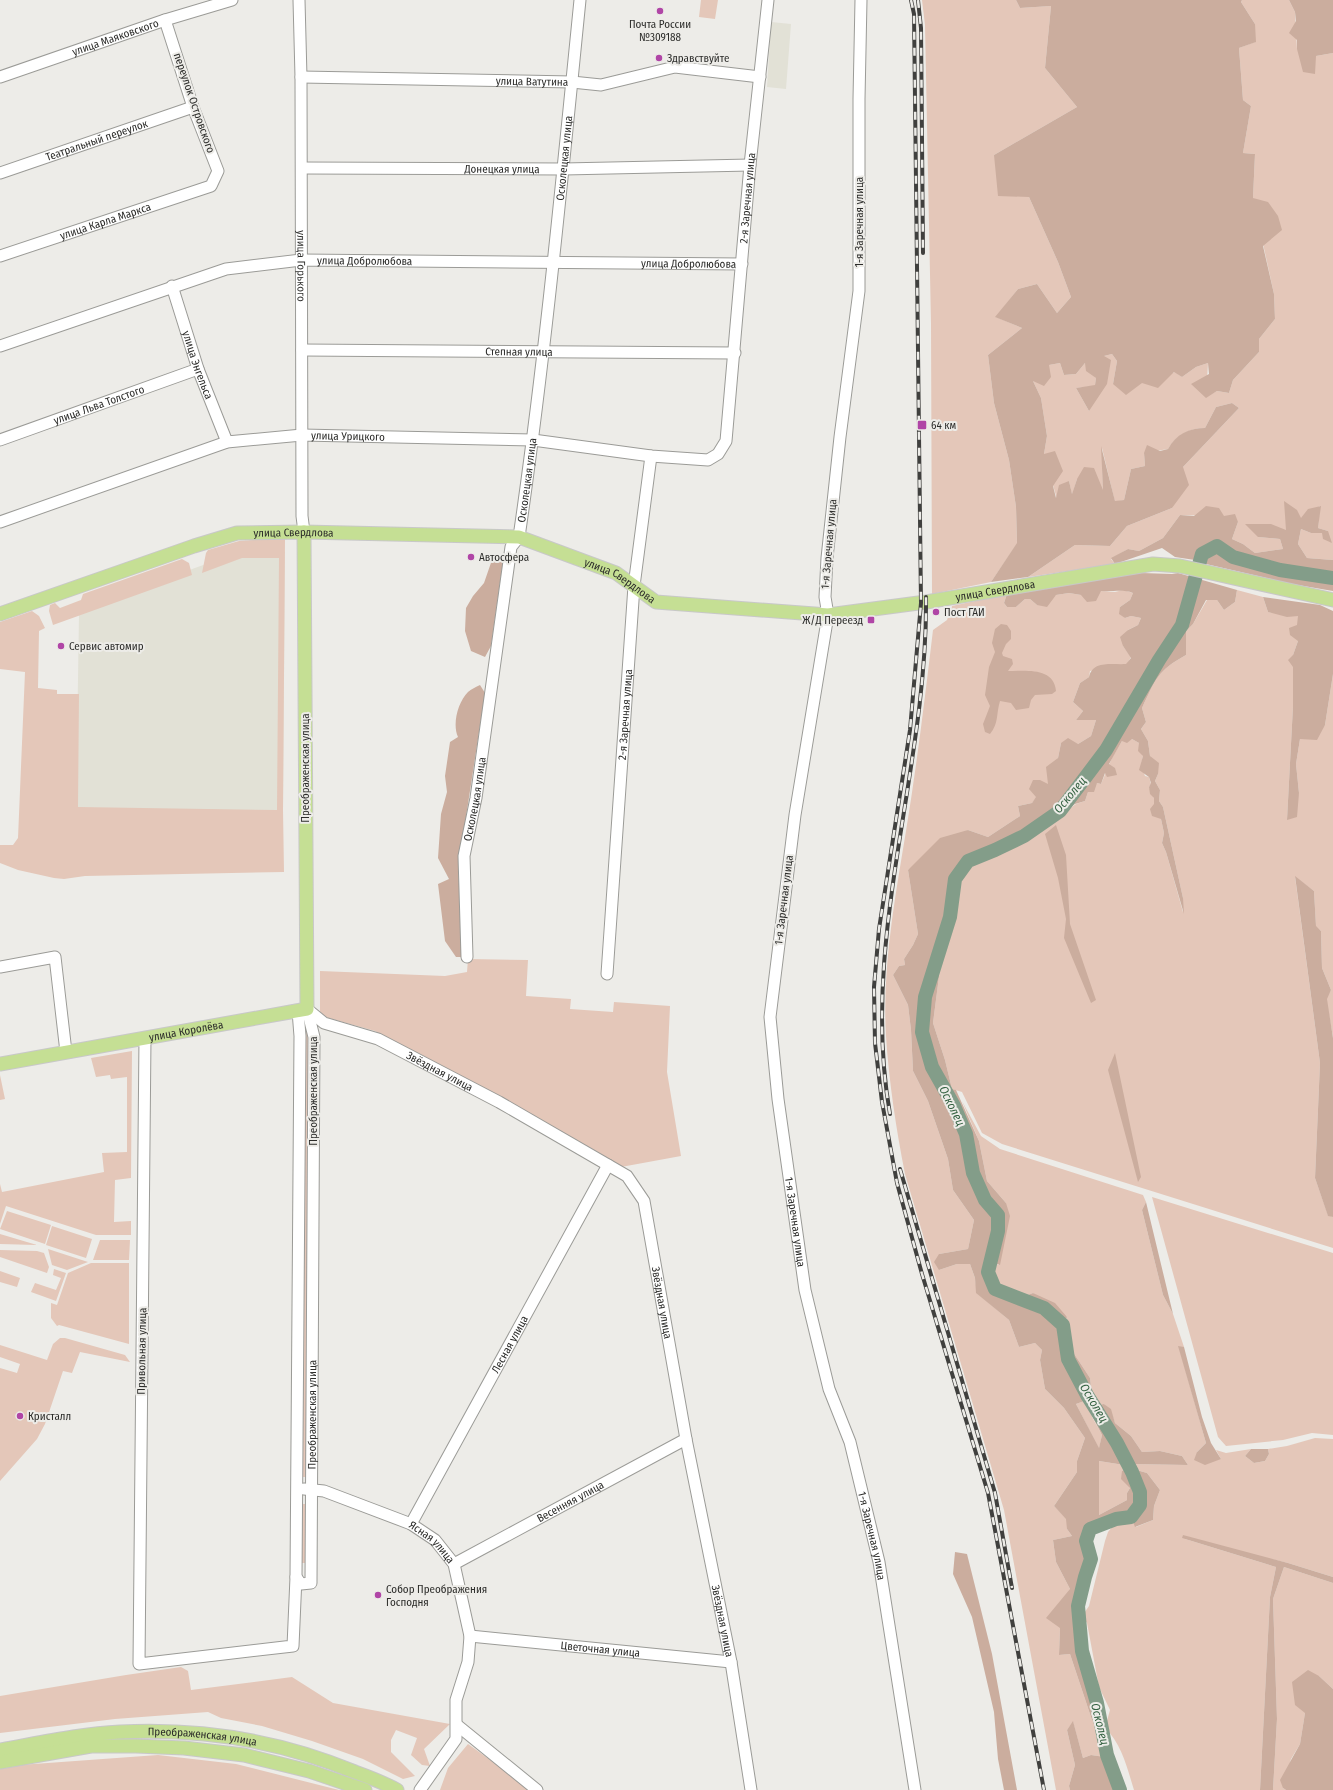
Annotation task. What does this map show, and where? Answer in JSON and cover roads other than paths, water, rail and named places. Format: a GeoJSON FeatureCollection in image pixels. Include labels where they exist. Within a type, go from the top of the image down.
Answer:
{"type":"FeatureCollection","features":[{"type":"Feature","properties":{"kind":"main road","name":"улица Свердлова"},"geometry":{"type":"LineString","coordinates":[[0,614],[194,546],[237,533],[304,532],[519,537],[616,572],[656,602],[828,615],[926,602],[1153,564],[1180,566],[1327,599],[1333,604]]}},
{"type":"Feature","properties":{"kind":"main road","name":"Преображенская улица"},"geometry":{"type":"LineString","coordinates":[[303,1010],[304,532]]}},
{"type":"Feature","properties":{"kind":"main road","name":"улица Королёва"},"geometry":{"type":"LineString","coordinates":[[0,1064],[303,1010]]}},
{"type":"Feature","properties":{"kind":"main road","name":"Преображенская улица"},"geometry":{"type":"LineString","coordinates":[[0,1750],[44,1742],[119,1732],[176,1732],[235,1738],[267,1744],[329,1761],[397,1790]]}},
{"type":"Feature","properties":{"kind":"main road","name":"Преображенская улица"},"geometry":{"type":"LineString","coordinates":[[0,1762],[91,1746],[184,1748],[244,1755],[309,1771],[366,1790]]}},
{"type":"Feature","properties":{"kind":"street","name":"улица Маяковского"},"geometry":{"type":"LineString","coordinates":[[0,77],[165,20],[232,0]]}},
{"type":"Feature","properties":{"kind":"street","name":"улица Горького"},"geometry":{"type":"LineString","coordinates":[[299,0],[302,77],[302,516],[304,532]]}},
{"type":"Feature","properties":{"kind":"street","name":"Осколецкая улица"},"geometry":{"type":"LineString","coordinates":[[466,957],[464,856],[476,798],[511,547],[519,537],[533,440],[544,351],[552,262],[564,169],[580,0]]}},
{"type":"Feature","properties":{"kind":"street","name":"2-я Заречная улица"},"geometry":{"type":"LineString","coordinates":[[708,460],[718,454],[726,441],[735,353],[750,165],[768,0]]}},
{"type":"Feature","properties":{"kind":"street","name":"1-я Заречная улица"},"geometry":{"type":"LineString","coordinates":[[861,0],[858,99],[859,290],[840,437],[827,558],[825,597],[828,615],[795,815],[770,1017],[778,1099],[805,1290],[829,1389],[850,1442],[879,1562],[914,1790]]}},
{"type":"Feature","properties":{"kind":"street","name":"переулок Островского"},"geometry":{"type":"LineString","coordinates":[[165,20],[193,107],[218,171],[211,186]]}},
{"type":"Feature","properties":{"kind":"street","name":"улица Ватутина"},"geometry":{"type":"LineString","coordinates":[[302,77],[572,82],[601,85],[675,67],[760,77]]}},
{"type":"Feature","properties":{"kind":"street","name":"Театральный переулок"},"geometry":{"type":"LineString","coordinates":[[0,174],[193,107]]}},
{"type":"Feature","properties":{"kind":"street","name":"Донецкая улица"},"geometry":{"type":"LineString","coordinates":[[302,168],[564,169],[750,165]]}},
{"type":"Feature","properties":{"kind":"street","name":"улица Карла Маркса"},"geometry":{"type":"LineString","coordinates":[[0,256],[211,186]]}},
{"type":"Feature","properties":{"kind":"street","name":"улица Добролюбова"},"geometry":{"type":"LineString","coordinates":[[0,346],[172,286],[226,269],[301,260],[742,264]]}},
{"type":"Feature","properties":{"kind":"street","name":"улица Энгельса"},"geometry":{"type":"LineString","coordinates":[[172,286],[198,369],[227,442]]}},
{"type":"Feature","properties":{"kind":"street","name":"Степная улица"},"geometry":{"type":"LineString","coordinates":[[302,350],[735,353]]}},
{"type":"Feature","properties":{"kind":"street","name":"улица Льва Толстого"},"geometry":{"type":"LineString","coordinates":[[0,440],[198,369]]}},
{"type":"Feature","properties":{"kind":"street","name":"улица Урицкого"},"geometry":{"type":"LineString","coordinates":[[0,522],[227,442],[302,435],[533,440],[651,456],[708,460]]}},
{"type":"Feature","properties":{"kind":"street","name":"2-я Заречная улица"},"geometry":{"type":"LineString","coordinates":[[607,974],[634,586],[651,456]]}},
{"type":"Feature","properties":{"kind":"street"},"geometry":{"type":"LineString","coordinates":[[0,967],[55,957],[66,1052]]}},
{"type":"Feature","properties":{"kind":"street","name":"Звёздная улица"},"geometry":{"type":"LineString","coordinates":[[303,1010],[324,1024],[378,1039],[499,1102],[627,1176],[644,1201],[686,1439],[731,1662],[751,1790]]}},
{"type":"Feature","properties":{"kind":"street","name":"Преображенская улица"},"geometry":{"type":"LineString","coordinates":[[296,1577],[301,1584],[311,1583],[314,1036],[303,1010]]}},
{"type":"Feature","properties":{"kind":"street","name":"Преображенская улица"},"geometry":{"type":"LineString","coordinates":[[139,1664],[293,1646],[296,1577],[300,1044],[303,1010]]}},
{"type":"Feature","properties":{"kind":"street","name":"Привольная улица"},"geometry":{"type":"LineString","coordinates":[[139,1664],[145,1038]]}},
{"type":"Feature","properties":{"kind":"street","name":"Лесная улица"},"geometry":{"type":"LineString","coordinates":[[411,1524],[608,1165]]}},
{"type":"Feature","properties":{"kind":"street","name":"Весенняя улица"},"geometry":{"type":"LineString","coordinates":[[454,1564],[686,1439]]}},
{"type":"Feature","properties":{"kind":"street","name":"Ясная улица"},"geometry":{"type":"LineString","coordinates":[[297,1489],[324,1491],[411,1524],[435,1540],[454,1564],[470,1636],[468,1662],[456,1700],[456,1740],[420,1790]]}},
{"type":"Feature","properties":{"kind":"street","name":"Цветочная улица"},"geometry":{"type":"LineString","coordinates":[[470,1636],[731,1662]]}},
{"type":"Feature","properties":{"kind":"street"},"geometry":{"type":"LineString","coordinates":[[457,1725],[537,1790]]}},
{"type":"Feature","properties":{"kind":"waterway","name":"Осколец"},"geometry":{"type":"LineString","coordinates":[[1120,1790],[1107,1755],[1097,1703],[1082,1651],[1078,1606],[1091,1559],[1086,1541],[1090,1529],[1116,1519],[1131,1517],[1140,1505],[1140,1492],[1132,1472],[1117,1443],[1087,1395],[1068,1359],[1063,1325],[1044,1308],[995,1289],[988,1272],[998,1231],[998,1215],[985,1200],[973,1173],[966,1134],[954,1106],[932,1067],[922,1032],[925,997],[950,917],[955,879],[968,861],[1024,836],[1060,811],[1106,750],[1159,660],[1182,625],[1202,554],[1217,546],[1233,557],[1280,570],[1333,578]]}},
{"type":"Feature","properties":{"kind":"railway"},"geometry":{"type":"LineString","coordinates":[[911,0],[914,14],[921,603],[910,730],[879,929],[874,987],[875,1043],[882,1102],[897,1183],[922,1274],[988,1493],[1044,1790]]}},
{"type":"Feature","properties":{"kind":"railway"},"geometry":{"type":"LineString","coordinates":[[918,0],[921,28],[923,253]]}},
{"type":"Feature","properties":{"kind":"railway"},"geometry":{"type":"LineString","coordinates":[[890,1114],[883,1049],[883,984],[888,920],[917,726],[924,662],[926,597]]}},
{"type":"Feature","properties":{"kind":"railway"},"geometry":{"type":"LineString","coordinates":[[900,1169],[995,1493],[1012,1588]]}},
{"type":"Feature","properties":{"kind":"place","name":"Почта России №309188"},"geometry":{"type":"Point","coordinates":[660,11]}},
{"type":"Feature","properties":{"kind":"place","name":"Здравствуйте"},"geometry":{"type":"Point","coordinates":[659,58]}},
{"type":"Feature","properties":{"kind":"place","name":"64 км"},"geometry":{"type":"Point","coordinates":[922,425]}},
{"type":"Feature","properties":{"kind":"place","name":"Автосфера"},"geometry":{"type":"Point","coordinates":[471,557]}},
{"type":"Feature","properties":{"kind":"place","name":"Пост ГАИ"},"geometry":{"type":"Point","coordinates":[936,612]}},
{"type":"Feature","properties":{"kind":"place","name":"Ж/Д Переезд"},"geometry":{"type":"Point","coordinates":[871,620]}},
{"type":"Feature","properties":{"kind":"place","name":"Сервис автомир"},"geometry":{"type":"Point","coordinates":[61,646]}},
{"type":"Feature","properties":{"kind":"place","name":"Кристалл"},"geometry":{"type":"Point","coordinates":[20,1416]}},
{"type":"Feature","properties":{"kind":"place","name":"Собор Преображения Господня"},"geometry":{"type":"Point","coordinates":[378,1595]}}]}
